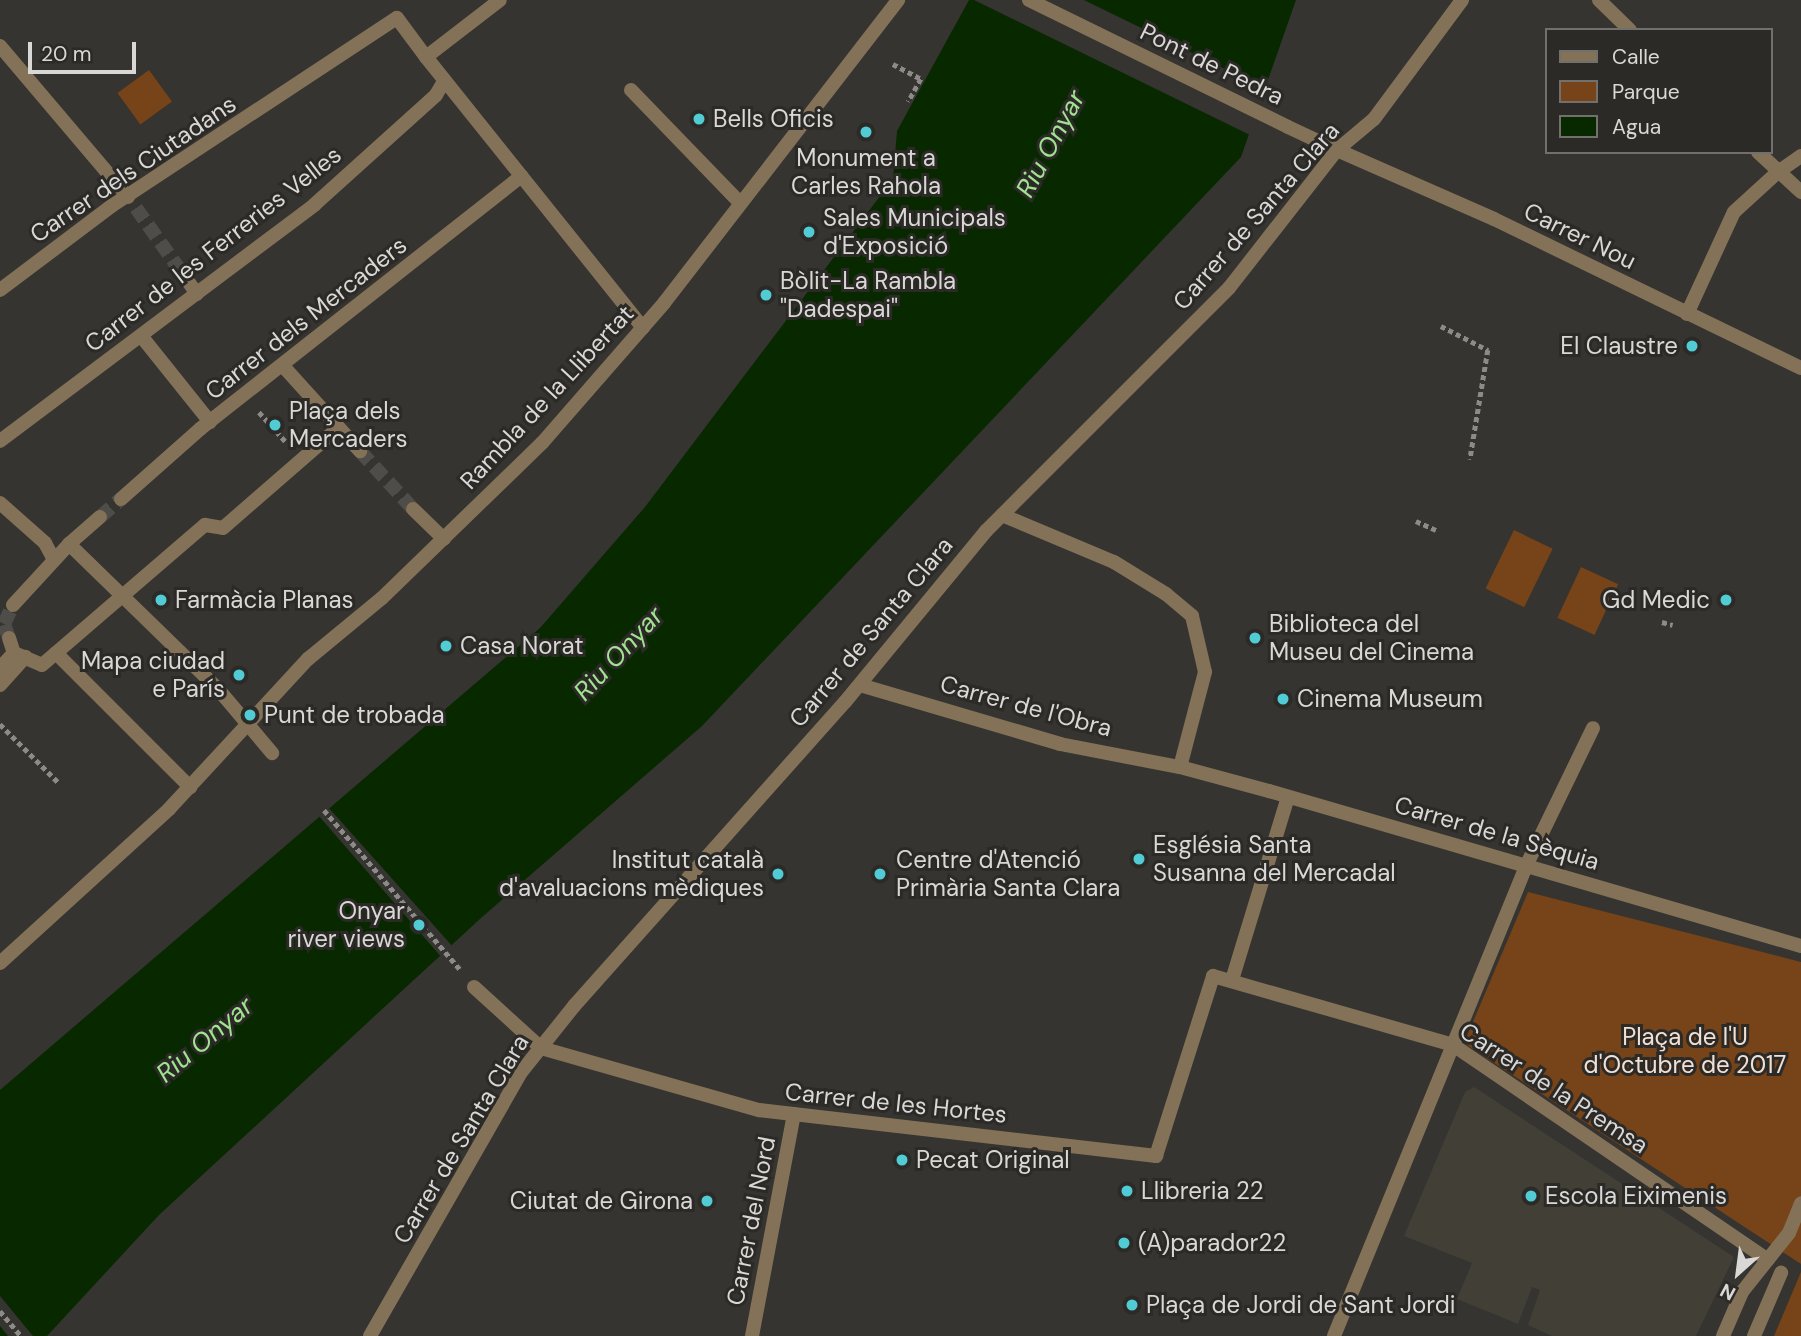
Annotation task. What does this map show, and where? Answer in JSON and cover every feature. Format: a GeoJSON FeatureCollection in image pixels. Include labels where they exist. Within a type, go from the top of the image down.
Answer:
{"type":"FeatureCollection","features":[{"type":"Feature","properties":{"kind":"street"},"geometry":{"type":"LineString","coordinates":[[500,0],[426,57],[643,328]]}},
{"type":"Feature","properties":{"kind":"street","name":"Rambla de la Llibertat"},"geometry":{"type":"LineString","coordinates":[[0,963],[190,788],[308,659],[444,539],[542,443],[643,328],[898,0]]}},
{"type":"Feature","properties":{"kind":"street","name":"Pont de Pedra"},"geometry":{"type":"LineString","coordinates":[[1029,0],[1337,150]]}},
{"type":"Feature","properties":{"kind":"street","name":"Carrer de Santa Clara"},"geometry":{"type":"LineString","coordinates":[[370,1336],[522,1071],[860,685],[1002,515],[1229,288],[1337,150],[1374,120],[1462,0]]}},
{"type":"Feature","properties":{"kind":"street"},"geometry":{"type":"LineString","coordinates":[[1600,0],[1628,28]]}},
{"type":"Feature","properties":{"kind":"street","name":"Carrer dels Ciutadans"},"geometry":{"type":"LineString","coordinates":[[0,290],[397,18],[426,57]]}},
{"type":"Feature","properties":{"kind":"street"},"geometry":{"type":"LineString","coordinates":[[0,46],[132,202]]}},
{"type":"Feature","properties":{"kind":"street","name":"Carrer de les Ferreries Velles"},"geometry":{"type":"LineString","coordinates":[[0,441],[142,337],[314,205],[436,94],[444,81]]}},
{"type":"Feature","properties":{"kind":"street"},"geometry":{"type":"LineString","coordinates":[[631,90],[740,204]]}},
{"type":"Feature","properties":{"kind":"street","name":"Carrer Nou"},"geometry":{"type":"LineString","coordinates":[[1337,150],[1494,219],[1801,368]]}},
{"type":"Feature","properties":{"kind":"street"},"geometry":{"type":"LineString","coordinates":[[1760,154],[1801,192]]}},
{"type":"Feature","properties":{"kind":"street"},"geometry":{"type":"LineString","coordinates":[[1687,314],[1734,212],[1777,172],[1801,156]]}},
{"type":"Feature","properties":{"kind":"street","name":"Carrer dels Mercaders"},"geometry":{"type":"LineString","coordinates":[[121,499],[210,422],[521,176]]}},
{"type":"Feature","properties":{"kind":"street"},"geometry":{"type":"LineString","coordinates":[[187,280],[197,294]]}},
{"type":"Feature","properties":{"kind":"street"},"geometry":{"type":"LineString","coordinates":[[142,337],[210,422]]}},
{"type":"Feature","properties":{"kind":"street"},"geometry":{"type":"LineString","coordinates":[[284,366],[360,451]]}},
{"type":"Feature","properties":{"kind":"street"},"geometry":{"type":"LineString","coordinates":[[16,649],[42,665],[205,525],[223,527],[338,428]]}},
{"type":"Feature","properties":{"kind":"street"},"geometry":{"type":"LineString","coordinates":[[0,503],[44,543],[54,560]]}},
{"type":"Feature","properties":{"kind":"street"},"geometry":{"type":"LineString","coordinates":[[414,509],[444,539]]}},
{"type":"Feature","properties":{"kind":"street"},"geometry":{"type":"LineString","coordinates":[[1002,515],[1114,562],[1166,594],[1192,616],[1205,671],[1180,767]]}},
{"type":"Feature","properties":{"kind":"street"},"geometry":{"type":"LineString","coordinates":[[13,606],[69,544],[100,517]]}},
{"type":"Feature","properties":{"kind":"street"},"geometry":{"type":"LineString","coordinates":[[69,544],[124,594],[248,724],[272,753]]}},
{"type":"Feature","properties":{"kind":"street"},"geometry":{"type":"LineString","coordinates":[[0,668],[16,649]]}},
{"type":"Feature","properties":{"kind":"street"},"geometry":{"type":"LineString","coordinates":[[0,685],[16,649]]}},
{"type":"Feature","properties":{"kind":"street"},"geometry":{"type":"LineString","coordinates":[[56,653],[190,788]]}},
{"type":"Feature","properties":{"kind":"street","name":"Carrer de l'Obra"},"geometry":{"type":"LineString","coordinates":[[860,685],[1060,744],[1180,767]]}},
{"type":"Feature","properties":{"kind":"street"},"geometry":{"type":"LineString","coordinates":[[1334,1336],[1527,864],[1593,729]]}},
{"type":"Feature","properties":{"kind":"street","name":"Carrer de la Sèquia"},"geometry":{"type":"LineString","coordinates":[[1180,767],[1527,864],[1801,946]]}},
{"type":"Feature","properties":{"kind":"street"},"geometry":{"type":"LineString","coordinates":[[1233,980],[1288,797]]}},
{"type":"Feature","properties":{"kind":"street","name":"Carrer de les Hortes"},"geometry":{"type":"LineString","coordinates":[[474,987],[541,1048],[759,1110],[1156,1156],[1213,976]]}},
{"type":"Feature","properties":{"kind":"street","name":"Carrer de la Premsa"},"geometry":{"type":"LineString","coordinates":[[1213,976],[1453,1045],[1768,1260]]}},
{"type":"Feature","properties":{"kind":"street","name":"Carrer del Nord"},"geometry":{"type":"LineString","coordinates":[[752,1336],[794,1114]]}},
{"type":"Feature","properties":{"kind":"street"},"geometry":{"type":"LineString","coordinates":[[1723,1336],[1742,1292],[1789,1233],[1801,1203]]}},
{"type":"Feature","properties":{"kind":"street"},"geometry":{"type":"LineString","coordinates":[[1754,1336],[1781,1273]]}},
{"type":"Feature","properties":{"kind":"path"},"geometry":{"type":"LineString","coordinates":[[893,64],[920,79],[908,102]]}},
{"type":"Feature","properties":{"kind":"path"},"geometry":{"type":"LineString","coordinates":[[1441,326],[1488,350],[1470,460]]}},
{"type":"Feature","properties":{"kind":"path"},"geometry":{"type":"LineString","coordinates":[[244,396],[285,441]]}},
{"type":"Feature","properties":{"kind":"path"},"geometry":{"type":"LineString","coordinates":[[1416,521],[1436,530]]}},
{"type":"Feature","properties":{"kind":"path"},"geometry":{"type":"LineString","coordinates":[[1662,622],[1673,625]]}},
{"type":"Feature","properties":{"kind":"path"},"geometry":{"type":"LineString","coordinates":[[0,724],[59,783]]}},
{"type":"Feature","properties":{"kind":"path"},"geometry":{"type":"LineString","coordinates":[[324,810],[463,972]]}},
{"type":"Feature","properties":{"kind":"path"},"geometry":{"type":"LineString","coordinates":[[0,1311],[21,1336]]}},
{"type":"Feature","properties":{"kind":"shaded area","name":"Escola Eiximenis"},"geometry":{"type":"Polygon","coordinates":[[[1474,1087],[1734,1257],[1696,1336],[1552,1336],[1528,1325],[1540,1290],[1532,1287],[1518,1324],[1457,1299],[1472,1263],[1404,1236],[1465,1092],[1474,1087]]]}},
{"type":"Feature","properties":{"kind":"green space"},"geometry":{"type":"Polygon","coordinates":[[[149,70],[172,102],[140,124],[117,93],[149,70]]]}},
{"type":"Feature","properties":{"kind":"green space"},"geometry":{"type":"Polygon","coordinates":[[[1514,530],[1553,549],[1524,607],[1486,588],[1514,530]]]}},
{"type":"Feature","properties":{"kind":"green space"},"geometry":{"type":"Polygon","coordinates":[[[1581,567],[1618,584],[1594,635],[1557,618],[1581,567]]]}},
{"type":"Feature","properties":{"kind":"green space","name":"Plaça de l'U d'Octubre de 2017"},"geometry":{"type":"Polygon","coordinates":[[[1528,892],[1801,962],[1801,1264],[1464,1043],[1528,892]]]}},
{"type":"Feature","properties":{"kind":"green space"},"geometry":{"type":"Polygon","coordinates":[[[1801,1272],[1801,1336],[1774,1336],[1798,1279],[1801,1272]]]}},
{"type":"Feature","properties":{"kind":"water","name":"Riu Onyar"},"geometry":{"type":"Polygon","coordinates":[[[969,0],[1296,0],[1241,157],[702,726],[481,918],[159,1215],[47,1336],[0,1336],[0,1090],[540,628],[645,507],[893,179],[897,131],[969,0]]]}},
{"type":"Feature","properties":{"kind":"pier"},"geometry":{"type":"Polygon","coordinates":[[[974,0],[1084,0],[1266,89],[1252,136],[974,0]]]}},
{"type":"Feature","properties":{"kind":"pier"},"geometry":{"type":"Polygon","coordinates":[[[328,807],[454,948],[443,959],[318,815],[328,807]]]}},
{"type":"Feature","properties":{"kind":"pier"},"geometry":{"type":"Polygon","coordinates":[[[0,1296],[33,1336],[8,1336],[0,1326],[0,1296]]]}},
{"type":"Feature","properties":{"kind":"tunnel"},"geometry":{"type":"LineString","coordinates":[[136,208],[187,280]]}},
{"type":"Feature","properties":{"kind":"tunnel"},"geometry":{"type":"LineString","coordinates":[[360,451],[413,509]]}},
{"type":"Feature","properties":{"kind":"tunnel"},"geometry":{"type":"LineString","coordinates":[[100,517],[121,499]]}},
{"type":"Feature","properties":{"kind":"tunnel"},"geometry":{"type":"LineString","coordinates":[[9,638],[4,624],[13,605]]}},
{"type":"Feature","properties":{"kind":"place","name":"Bells Oficis"},"geometry":{"type":"Point","coordinates":[699,119]}},
{"type":"Feature","properties":{"kind":"place","name":"Monument a Carles Rahola"},"geometry":{"type":"Point","coordinates":[866,132]}},
{"type":"Feature","properties":{"kind":"place","name":"Sales Municipals d'Exposició"},"geometry":{"type":"Point","coordinates":[809,232]}},
{"type":"Feature","properties":{"kind":"place","name":"Bòlit-La Rambla \"Dadespai\""},"geometry":{"type":"Point","coordinates":[766,295]}},
{"type":"Feature","properties":{"kind":"place","name":"El Claustre"},"geometry":{"type":"Point","coordinates":[1692,346]}},
{"type":"Feature","properties":{"kind":"place","name":"Plaça dels Mercaders"},"geometry":{"type":"Point","coordinates":[275,425]}},
{"type":"Feature","properties":{"kind":"place","name":"Farmàcia Planas"},"geometry":{"type":"Point","coordinates":[161,600]}},
{"type":"Feature","properties":{"kind":"place","name":"Gd Medic"},"geometry":{"type":"Point","coordinates":[1726,600]}},
{"type":"Feature","properties":{"kind":"place","name":"Biblioteca del Museu del Cinema"},"geometry":{"type":"Point","coordinates":[1255,638]}},
{"type":"Feature","properties":{"kind":"place","name":"Casa Norat"},"geometry":{"type":"Point","coordinates":[446,646]}},
{"type":"Feature","properties":{"kind":"place","name":"Mapa ciudad e París"},"geometry":{"type":"Point","coordinates":[239,675]}},
{"type":"Feature","properties":{"kind":"place","name":"Cinema Museum"},"geometry":{"type":"Point","coordinates":[1283,699]}},
{"type":"Feature","properties":{"kind":"place","name":"Punt de trobada"},"geometry":{"type":"Point","coordinates":[250,715]}},
{"type":"Feature","properties":{"kind":"place","name":"Església Santa Susanna del Mercadal"},"geometry":{"type":"Point","coordinates":[1139,859]}},
{"type":"Feature","properties":{"kind":"place","name":"Institut català d'avaluacions mèdiques"},"geometry":{"type":"Point","coordinates":[778,874]}},
{"type":"Feature","properties":{"kind":"place","name":"Centre d'Atenció Primària Santa Clara"},"geometry":{"type":"Point","coordinates":[880,874]}},
{"type":"Feature","properties":{"kind":"place","name":"Onyar river views"},"geometry":{"type":"Point","coordinates":[419,925]}},
{"type":"Feature","properties":{"kind":"place","name":"Pecat Original"},"geometry":{"type":"Point","coordinates":[902,1160]}},
{"type":"Feature","properties":{"kind":"place","name":"Llibreria 22"},"geometry":{"type":"Point","coordinates":[1127,1191]}},
{"type":"Feature","properties":{"kind":"place","name":"Escola Eiximenis"},"geometry":{"type":"Point","coordinates":[1531,1196]}},
{"type":"Feature","properties":{"kind":"place","name":"Ciutat de Girona"},"geometry":{"type":"Point","coordinates":[707,1201]}},
{"type":"Feature","properties":{"kind":"place","name":"(A)parador22"},"geometry":{"type":"Point","coordinates":[1124,1243]}},
{"type":"Feature","properties":{"kind":"place","name":"Plaça de Jordi de Sant Jordi"},"geometry":{"type":"Point","coordinates":[1132,1305]}}]}
